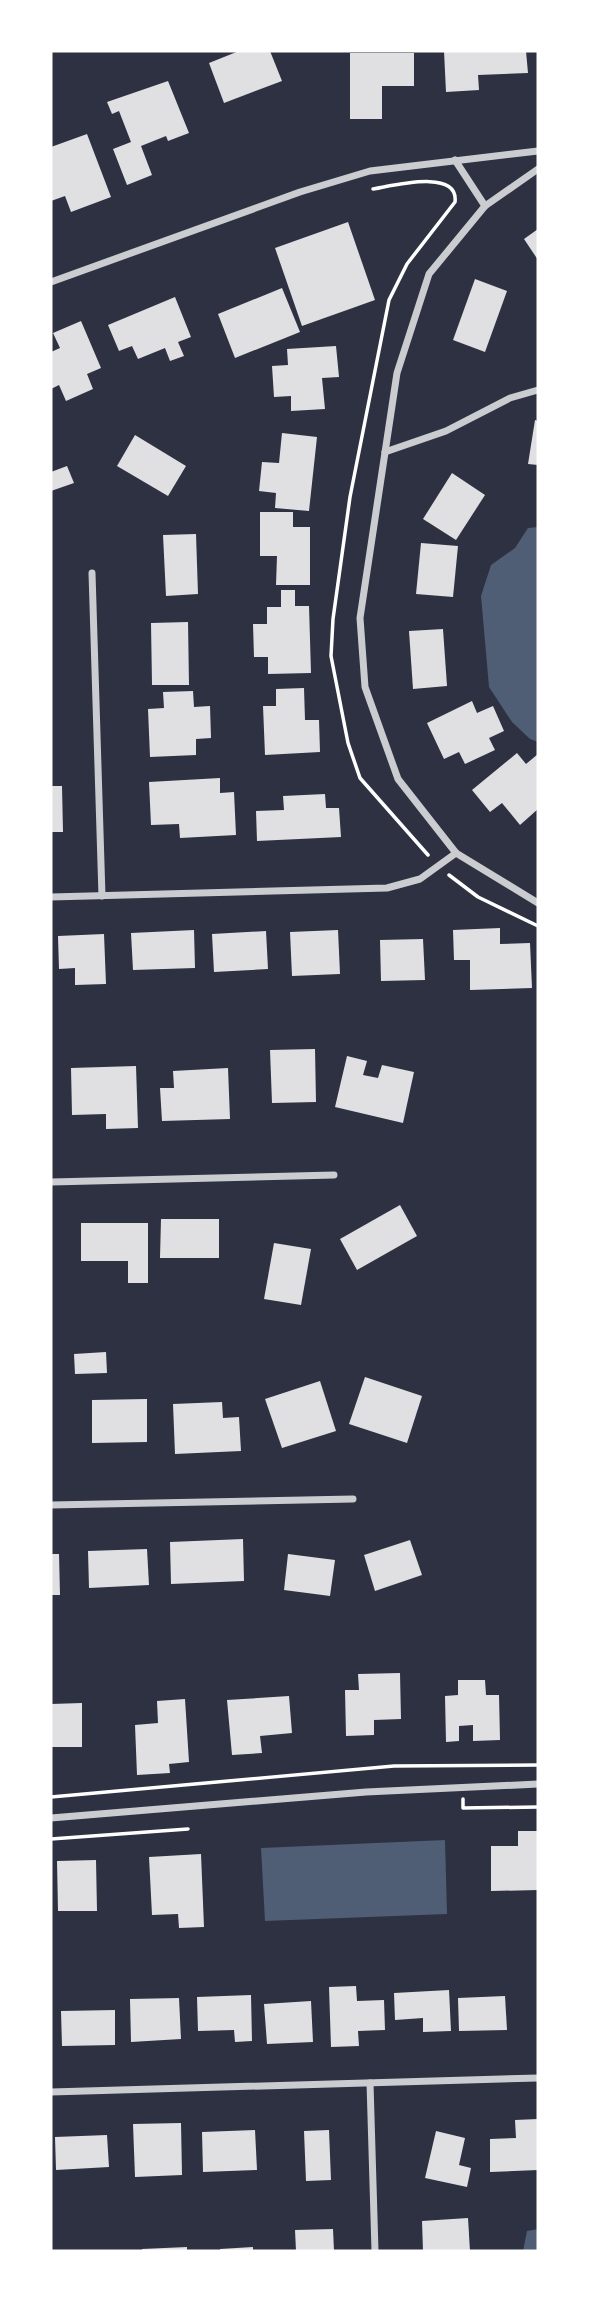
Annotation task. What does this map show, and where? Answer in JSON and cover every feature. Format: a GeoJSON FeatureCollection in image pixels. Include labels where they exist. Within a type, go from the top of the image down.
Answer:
{"type":"FeatureCollection","features":[{"type":"Feature","properties":{"kind":"street"},"geometry":{"type":"LineString","coordinates":[[51,282],[300,192],[370,171],[538,150]]}},
{"type":"Feature","properties":{"kind":"street"},"geometry":{"type":"LineString","coordinates":[[455,160],[485,206]]}},
{"type":"Feature","properties":{"kind":"street"},"geometry":{"type":"LineString","coordinates":[[538,169],[485,206],[429,274],[397,373],[360,618],[365,687],[398,779],[456,853],[538,903]]}},
{"type":"Feature","properties":{"kind":"street"},"geometry":{"type":"LineString","coordinates":[[385,452],[446,431],[510,398],[538,390]]}},
{"type":"Feature","properties":{"kind":"street"},"geometry":{"type":"LineString","coordinates":[[92,573],[102,896]]}},
{"type":"Feature","properties":{"kind":"street"},"geometry":{"type":"LineString","coordinates":[[51,897],[387,888],[421,878],[456,853]]}},
{"type":"Feature","properties":{"kind":"street"},"geometry":{"type":"LineString","coordinates":[[51,1182],[334,1175]]}},
{"type":"Feature","properties":{"kind":"street"},"geometry":{"type":"LineString","coordinates":[[51,1505],[353,1499]]}},
{"type":"Feature","properties":{"kind":"street"},"geometry":{"type":"LineString","coordinates":[[51,1818],[463,1787],[538,1784]]}},
{"type":"Feature","properties":{"kind":"street"},"geometry":{"type":"LineString","coordinates":[[51,2092],[538,2078]]}},
{"type":"Feature","properties":{"kind":"street"},"geometry":{"type":"LineString","coordinates":[[370,2083],[375,2251]]}},
{"type":"Feature","properties":{"kind":"path"},"geometry":{"type":"LineString","coordinates":[[438,866],[478,897],[538,926]]}},
{"type":"Feature","properties":{"kind":"path"},"geometry":{"type":"LineString","coordinates":[[51,1797],[394,1766],[538,1765]]}},
{"type":"Feature","properties":{"kind":"path"},"geometry":{"type":"LineString","coordinates":[[463,1787],[463,1808],[538,1807]]}},
{"type":"Feature","properties":{"kind":"path"},"geometry":{"type":"LineString","coordinates":[[51,1839],[188,1829]]}},
{"type":"Feature","properties":{"kind":"water"},"geometry":{"type":"Polygon","coordinates":[[[538,527],[538,742],[530,739],[512,722],[489,687],[481,596],[491,565],[515,548],[528,528],[538,527]]]}},
{"type":"Feature","properties":{"kind":"water"},"geometry":{"type":"Polygon","coordinates":[[[445,1840],[447,1914],[265,1921],[261,1848],[445,1840]]]}},
{"type":"Feature","properties":{"kind":"water"},"geometry":{"type":"Polygon","coordinates":[[[538,2229],[538,2251],[523,2251],[527,2231],[538,2229]]]}},
{"type":"Feature","properties":{"kind":"building"},"geometry":{"type":"Polygon","coordinates":[[[239,51],[270,51],[282,81],[224,103],[209,63],[239,51]]]}},
{"type":"Feature","properties":{"kind":"building"},"geometry":{"type":"Polygon","coordinates":[[[444,51],[526,51],[528,73],[478,75],[479,90],[446,92],[444,51]]]}},
{"type":"Feature","properties":{"kind":"building"},"geometry":{"type":"Polygon","coordinates":[[[350,53],[414,53],[414,86],[382,86],[382,119],[350,119],[350,53]]]}},
{"type":"Feature","properties":{"kind":"building"},"geometry":{"type":"Polygon","coordinates":[[[168,81],[189,133],[168,141],[166,136],[141,146],[152,175],[127,185],[113,149],[131,142],[119,111],[112,114],[107,102],[168,81]]]}},
{"type":"Feature","properties":{"kind":"building"},"geometry":{"type":"Polygon","coordinates":[[[87,134],[111,197],[71,212],[65,196],[51,201],[51,147],[87,134]]]}},
{"type":"Feature","properties":{"kind":"building"},"geometry":{"type":"Polygon","coordinates":[[[348,222],[375,300],[302,326],[275,248],[348,222]]]}},
{"type":"Feature","properties":{"kind":"building"},"geometry":{"type":"Polygon","coordinates":[[[538,229],[538,260],[524,239],[538,229]]]}},
{"type":"Feature","properties":{"kind":"building"},"geometry":{"type":"Polygon","coordinates":[[[475,279],[507,291],[485,352],[453,340],[475,279]]]}},
{"type":"Feature","properties":{"kind":"building"},"geometry":{"type":"Polygon","coordinates":[[[282,288],[300,332],[235,358],[218,314],[282,288]]]}},
{"type":"Feature","properties":{"kind":"building"},"geometry":{"type":"Polygon","coordinates":[[[175,297],[191,337],[178,342],[184,356],[170,361],[165,348],[138,359],[132,346],[119,351],[108,325],[175,297]]]}},
{"type":"Feature","properties":{"kind":"building"},"geometry":{"type":"Polygon","coordinates":[[[81,321],[101,368],[87,374],[93,389],[66,401],[59,385],[51,389],[51,352],[60,348],[53,333],[81,321]]]}},
{"type":"Feature","properties":{"kind":"building"},"geometry":{"type":"Polygon","coordinates":[[[336,346],[339,377],[322,378],[325,409],[291,411],[291,396],[274,397],[272,366],[288,365],[287,349],[336,346]]]}},
{"type":"Feature","properties":{"kind":"building"},"geometry":{"type":"Polygon","coordinates":[[[535,420],[538,421],[538,465],[528,464],[535,420]]]}},
{"type":"Feature","properties":{"kind":"building"},"geometry":{"type":"Polygon","coordinates":[[[282,433],[317,437],[309,511],[275,508],[276,493],[259,491],[262,462],[279,463],[282,433]]]}},
{"type":"Feature","properties":{"kind":"building"},"geometry":{"type":"Polygon","coordinates":[[[135,435],[186,466],[168,496],[117,466],[135,435]]]}},
{"type":"Feature","properties":{"kind":"building"},"geometry":{"type":"Polygon","coordinates":[[[67,466],[74,483],[51,491],[51,472],[67,466]]]}},
{"type":"Feature","properties":{"kind":"building"},"geometry":{"type":"Polygon","coordinates":[[[452,473],[485,495],[456,540],[423,519],[452,473]]]}},
{"type":"Feature","properties":{"kind":"building"},"geometry":{"type":"Polygon","coordinates":[[[260,512],[293,512],[293,527],[310,527],[310,585],[276,585],[277,556],[260,556],[260,512]]]}},
{"type":"Feature","properties":{"kind":"building"},"geometry":{"type":"Polygon","coordinates":[[[196,534],[198,594],[166,596],[163,535],[196,534]]]}},
{"type":"Feature","properties":{"kind":"building"},"geometry":{"type":"Polygon","coordinates":[[[421,543],[458,546],[453,597],[416,594],[421,543]]]}},
{"type":"Feature","properties":{"kind":"building"},"geometry":{"type":"Polygon","coordinates":[[[281,590],[295,590],[295,606],[309,606],[311,673],[268,674],[268,657],[254,657],[253,624],[267,624],[267,607],[281,607],[281,590]]]}},
{"type":"Feature","properties":{"kind":"building"},"geometry":{"type":"Polygon","coordinates":[[[188,622],[189,685],[152,685],[151,623],[188,622]]]}},
{"type":"Feature","properties":{"kind":"building"},"geometry":{"type":"Polygon","coordinates":[[[443,629],[447,686],[413,689],[409,631],[443,629]]]}},
{"type":"Feature","properties":{"kind":"building"},"geometry":{"type":"Polygon","coordinates":[[[304,688],[305,720],[319,720],[320,752],[265,755],[263,706],[276,706],[276,689],[304,688]]]}},
{"type":"Feature","properties":{"kind":"building"},"geometry":{"type":"Polygon","coordinates":[[[193,691],[194,707],[210,706],[211,738],[196,739],[196,755],[150,757],[148,709],[164,708],[163,692],[193,691]]]}},
{"type":"Feature","properties":{"kind":"building"},"geometry":{"type":"Polygon","coordinates":[[[472,701],[477,713],[493,706],[504,731],[489,738],[495,750],[465,764],[459,752],[444,759],[427,723],[472,701]]]}},
{"type":"Feature","properties":{"kind":"building"},"geometry":{"type":"Polygon","coordinates":[[[517,753],[526,764],[538,754],[538,809],[520,825],[502,803],[490,812],[472,790],[517,753]]]}},
{"type":"Feature","properties":{"kind":"building"},"geometry":{"type":"Polygon","coordinates":[[[220,778],[220,793],[234,792],[236,835],[180,838],[179,824],[151,825],[149,782],[220,778]]]}},
{"type":"Feature","properties":{"kind":"building"},"geometry":{"type":"Polygon","coordinates":[[[51,786],[62,786],[63,832],[51,832],[51,786]]]}},
{"type":"Feature","properties":{"kind":"building"},"geometry":{"type":"Polygon","coordinates":[[[325,794],[326,808],[339,808],[341,837],[257,841],[256,811],[284,810],[283,796],[325,794]]]}},
{"type":"Feature","properties":{"kind":"building"},"geometry":{"type":"Polygon","coordinates":[[[500,928],[500,944],[530,943],[532,988],[470,990],[470,960],[454,960],[453,930],[500,928]]]}},
{"type":"Feature","properties":{"kind":"building"},"geometry":{"type":"Polygon","coordinates":[[[194,930],[195,968],[133,970],[131,933],[194,930]]]}},
{"type":"Feature","properties":{"kind":"building"},"geometry":{"type":"Polygon","coordinates":[[[338,930],[340,974],[292,976],[290,932],[338,930]]]}},
{"type":"Feature","properties":{"kind":"building"},"geometry":{"type":"Polygon","coordinates":[[[266,931],[268,969],[214,972],[212,934],[266,931]]]}},
{"type":"Feature","properties":{"kind":"building"},"geometry":{"type":"Polygon","coordinates":[[[104,934],[106,984],[75,985],[75,968],[59,969],[58,936],[104,934]]]}},
{"type":"Feature","properties":{"kind":"building"},"geometry":{"type":"Polygon","coordinates":[[[423,939],[425,980],[381,981],[380,940],[423,939]]]}},
{"type":"Feature","properties":{"kind":"building"},"geometry":{"type":"Polygon","coordinates":[[[315,1049],[316,1102],[272,1103],[270,1050],[315,1049]]]}},
{"type":"Feature","properties":{"kind":"building"},"geometry":{"type":"Polygon","coordinates":[[[347,1056],[367,1061],[363,1075],[378,1078],[382,1065],[414,1072],[403,1123],[335,1107],[347,1056]]]}},
{"type":"Feature","properties":{"kind":"building"},"geometry":{"type":"Polygon","coordinates":[[[136,1066],[138,1128],[106,1129],[106,1114],[72,1115],[71,1068],[136,1066]]]}},
{"type":"Feature","properties":{"kind":"building"},"geometry":{"type":"Polygon","coordinates":[[[228,1068],[230,1119],[162,1121],[160,1088],[174,1088],[173,1071],[228,1068]]]}},
{"type":"Feature","properties":{"kind":"building"},"geometry":{"type":"Polygon","coordinates":[[[400,1205],[417,1236],[357,1270],[340,1239],[400,1205]]]}},
{"type":"Feature","properties":{"kind":"building"},"geometry":{"type":"Polygon","coordinates":[[[161,1219],[219,1219],[219,1258],[160,1258],[161,1219]]]}},
{"type":"Feature","properties":{"kind":"building"},"geometry":{"type":"Polygon","coordinates":[[[81,1223],[148,1223],[148,1283],[128,1283],[128,1261],[81,1261],[81,1223]]]}},
{"type":"Feature","properties":{"kind":"building"},"geometry":{"type":"Polygon","coordinates":[[[274,1243],[311,1249],[301,1305],[264,1299],[274,1243]]]}},
{"type":"Feature","properties":{"kind":"building"},"geometry":{"type":"Polygon","coordinates":[[[106,1352],[107,1373],[75,1374],[74,1354],[106,1352]]]}},
{"type":"Feature","properties":{"kind":"building"},"geometry":{"type":"Polygon","coordinates":[[[365,1377],[422,1396],[407,1443],[349,1424],[365,1377]]]}},
{"type":"Feature","properties":{"kind":"building"},"geometry":{"type":"Polygon","coordinates":[[[320,1381],[336,1431],[282,1448],[265,1399],[320,1381]]]}},
{"type":"Feature","properties":{"kind":"building"},"geometry":{"type":"Polygon","coordinates":[[[147,1399],[147,1442],[92,1443],[92,1400],[147,1399]]]}},
{"type":"Feature","properties":{"kind":"building"},"geometry":{"type":"Polygon","coordinates":[[[222,1402],[223,1418],[239,1417],[241,1451],[175,1454],[173,1404],[222,1402]]]}},
{"type":"Feature","properties":{"kind":"building"},"geometry":{"type":"Polygon","coordinates":[[[243,1539],[244,1581],[171,1584],[170,1542],[243,1539]]]}},
{"type":"Feature","properties":{"kind":"building"},"geometry":{"type":"Polygon","coordinates":[[[410,1540],[422,1575],[375,1591],[364,1555],[410,1540]]]}},
{"type":"Feature","properties":{"kind":"building"},"geometry":{"type":"Polygon","coordinates":[[[147,1549],[149,1585],[89,1588],[88,1551],[147,1549]]]}},
{"type":"Feature","properties":{"kind":"building"},"geometry":{"type":"Polygon","coordinates":[[[51,1554],[59,1554],[60,1595],[51,1595],[51,1554]]]}},
{"type":"Feature","properties":{"kind":"building"},"geometry":{"type":"Polygon","coordinates":[[[288,1554],[335,1560],[330,1596],[284,1590],[288,1554]]]}},
{"type":"Feature","properties":{"kind":"building"},"geometry":{"type":"Polygon","coordinates":[[[400,1673],[401,1719],[374,1720],[374,1735],[346,1736],[345,1690],[359,1690],[358,1674],[400,1673]]]}},
{"type":"Feature","properties":{"kind":"building"},"geometry":{"type":"Polygon","coordinates":[[[458,1680],[485,1680],[486,1695],[499,1695],[500,1740],[473,1741],[473,1725],[459,1726],[459,1741],[446,1742],[445,1696],[458,1695],[458,1680]]]}},
{"type":"Feature","properties":{"kind":"building"},"geometry":{"type":"Polygon","coordinates":[[[289,1696],[292,1733],[260,1736],[262,1753],[232,1755],[227,1700],[289,1696]]]}},
{"type":"Feature","properties":{"kind":"building"},"geometry":{"type":"Polygon","coordinates":[[[185,1699],[189,1762],[169,1764],[170,1773],[137,1775],[135,1725],[158,1723],[157,1701],[185,1699]]]}},
{"type":"Feature","properties":{"kind":"building"},"geometry":{"type":"Polygon","coordinates":[[[82,1703],[82,1747],[51,1747],[51,1704],[82,1703]]]}},
{"type":"Feature","properties":{"kind":"building"},"geometry":{"type":"Polygon","coordinates":[[[518,1831],[538,1831],[538,1890],[491,1891],[491,1846],[518,1846],[518,1831]]]}},
{"type":"Feature","properties":{"kind":"building"},"geometry":{"type":"Polygon","coordinates":[[[201,1854],[204,1927],[179,1928],[178,1914],[152,1915],[149,1857],[201,1854]]]}},
{"type":"Feature","properties":{"kind":"building"},"geometry":{"type":"Polygon","coordinates":[[[96,1860],[97,1911],[58,1911],[57,1861],[96,1860]]]}},
{"type":"Feature","properties":{"kind":"building"},"geometry":{"type":"Polygon","coordinates":[[[356,1986],[357,2001],[384,2000],[385,2030],[358,2031],[359,2046],[331,2047],[329,1987],[356,1986]]]}},
{"type":"Feature","properties":{"kind":"building"},"geometry":{"type":"Polygon","coordinates":[[[449,1990],[451,2031],[423,2032],[423,2018],[395,2020],[394,1993],[449,1990]]]}},
{"type":"Feature","properties":{"kind":"building"},"geometry":{"type":"Polygon","coordinates":[[[251,1995],[252,2041],[235,2042],[234,2030],[198,2031],[197,1997],[251,1995]]]}},
{"type":"Feature","properties":{"kind":"building"},"geometry":{"type":"Polygon","coordinates":[[[505,1996],[507,2030],[459,2031],[458,1998],[505,1996]]]}},
{"type":"Feature","properties":{"kind":"building"},"geometry":{"type":"Polygon","coordinates":[[[179,1998],[181,2039],[131,2042],[130,1999],[179,1998]]]}},
{"type":"Feature","properties":{"kind":"building"},"geometry":{"type":"Polygon","coordinates":[[[311,2001],[313,2042],[267,2044],[264,2004],[311,2001]]]}},
{"type":"Feature","properties":{"kind":"building"},"geometry":{"type":"Polygon","coordinates":[[[115,2010],[115,2045],[62,2046],[61,2011],[115,2010]]]}},
{"type":"Feature","properties":{"kind":"building"},"geometry":{"type":"Polygon","coordinates":[[[538,2119],[538,2170],[490,2172],[490,2139],[516,2138],[515,2120],[538,2119]]]}},
{"type":"Feature","properties":{"kind":"building"},"geometry":{"type":"Polygon","coordinates":[[[181,2123],[182,2175],[135,2177],[133,2124],[181,2123]]]}},
{"type":"Feature","properties":{"kind":"building"},"geometry":{"type":"Polygon","coordinates":[[[255,2130],[257,2170],[203,2172],[202,2132],[255,2130]]]}},
{"type":"Feature","properties":{"kind":"building"},"geometry":{"type":"Polygon","coordinates":[[[329,2130],[331,2180],[306,2181],[304,2131],[329,2130]]]}},
{"type":"Feature","properties":{"kind":"building"},"geometry":{"type":"Polygon","coordinates":[[[436,2131],[465,2138],[459,2165],[471,2168],[467,2187],[425,2178],[436,2131]]]}},
{"type":"Feature","properties":{"kind":"building"},"geometry":{"type":"Polygon","coordinates":[[[107,2135],[109,2167],[56,2170],[55,2137],[107,2135]]]}},
{"type":"Feature","properties":{"kind":"building"},"geometry":{"type":"Polygon","coordinates":[[[468,2218],[470,2251],[423,2251],[422,2221],[468,2218]]]}},
{"type":"Feature","properties":{"kind":"building"},"geometry":{"type":"Polygon","coordinates":[[[333,2229],[334,2251],[296,2251],[295,2230],[333,2229]]]}},
{"type":"Feature","properties":{"kind":"building"},"geometry":{"type":"Polygon","coordinates":[[[187,2247],[187,2251],[142,2251],[142,2249],[187,2247]]]}},
{"type":"Feature","properties":{"kind":"building"},"geometry":{"type":"Polygon","coordinates":[[[253,2247],[253,2251],[220,2251],[220,2249],[253,2247]]]}}]}
